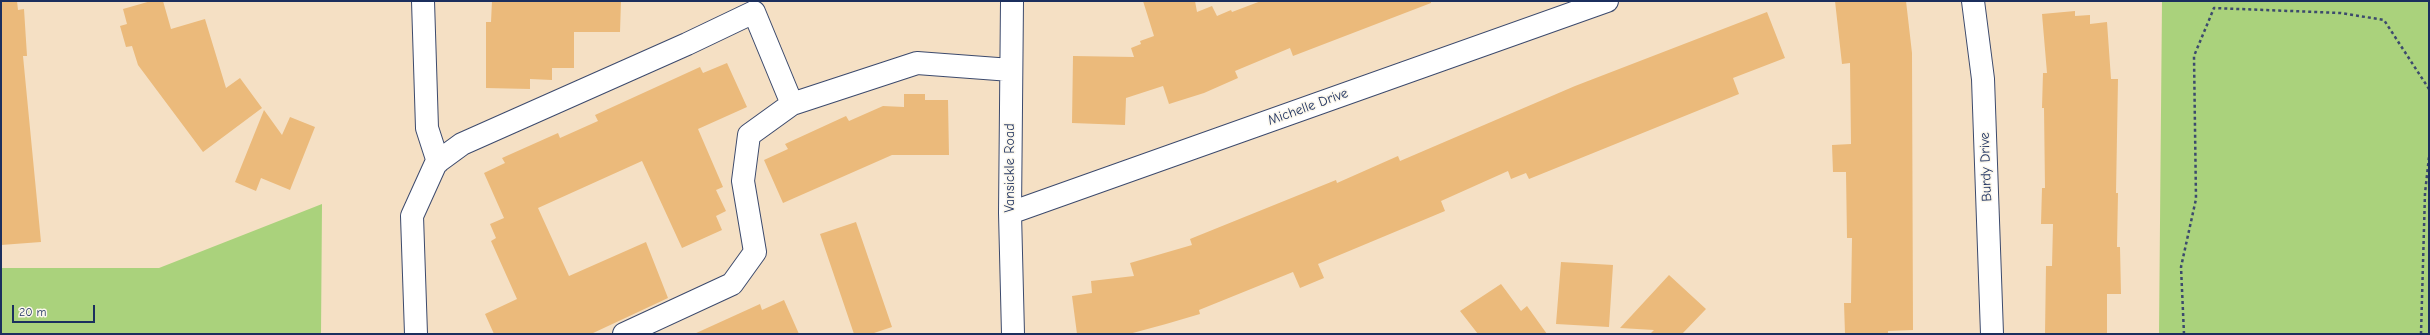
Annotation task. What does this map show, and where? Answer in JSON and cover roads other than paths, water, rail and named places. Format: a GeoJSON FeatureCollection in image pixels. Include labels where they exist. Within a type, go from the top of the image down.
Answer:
{"type":"FeatureCollection","features":[{"type":"Feature","properties":{"kind":"street"},"geometry":{"type":"LineString","coordinates":[[423,1],[427,128],[438,162]]}},
{"type":"Feature","properties":{"kind":"street","name":"Vansickle Road"},"geometry":{"type":"LineString","coordinates":[[1012,1],[1010,213],[1012,334]]}},
{"type":"Feature","properties":{"kind":"street","name":"Michelle Drive"},"geometry":{"type":"LineString","coordinates":[[1010,213],[1607,1]]}},
{"type":"Feature","properties":{"kind":"street","name":"Burdy Drive"},"geometry":{"type":"LineString","coordinates":[[1973,1],[1983,79],[1992,334]]}},
{"type":"Feature","properties":{"kind":"street"},"geometry":{"type":"LineString","coordinates":[[416,334],[412,216],[438,162],[462,144],[688,44],[754,12],[792,104]]}},
{"type":"Feature","properties":{"kind":"street"},"geometry":{"type":"LineString","coordinates":[[624,334],[732,284],[755,252],[742,180],[749,135],[792,104],[917,63],[1011,70]]}}]}
